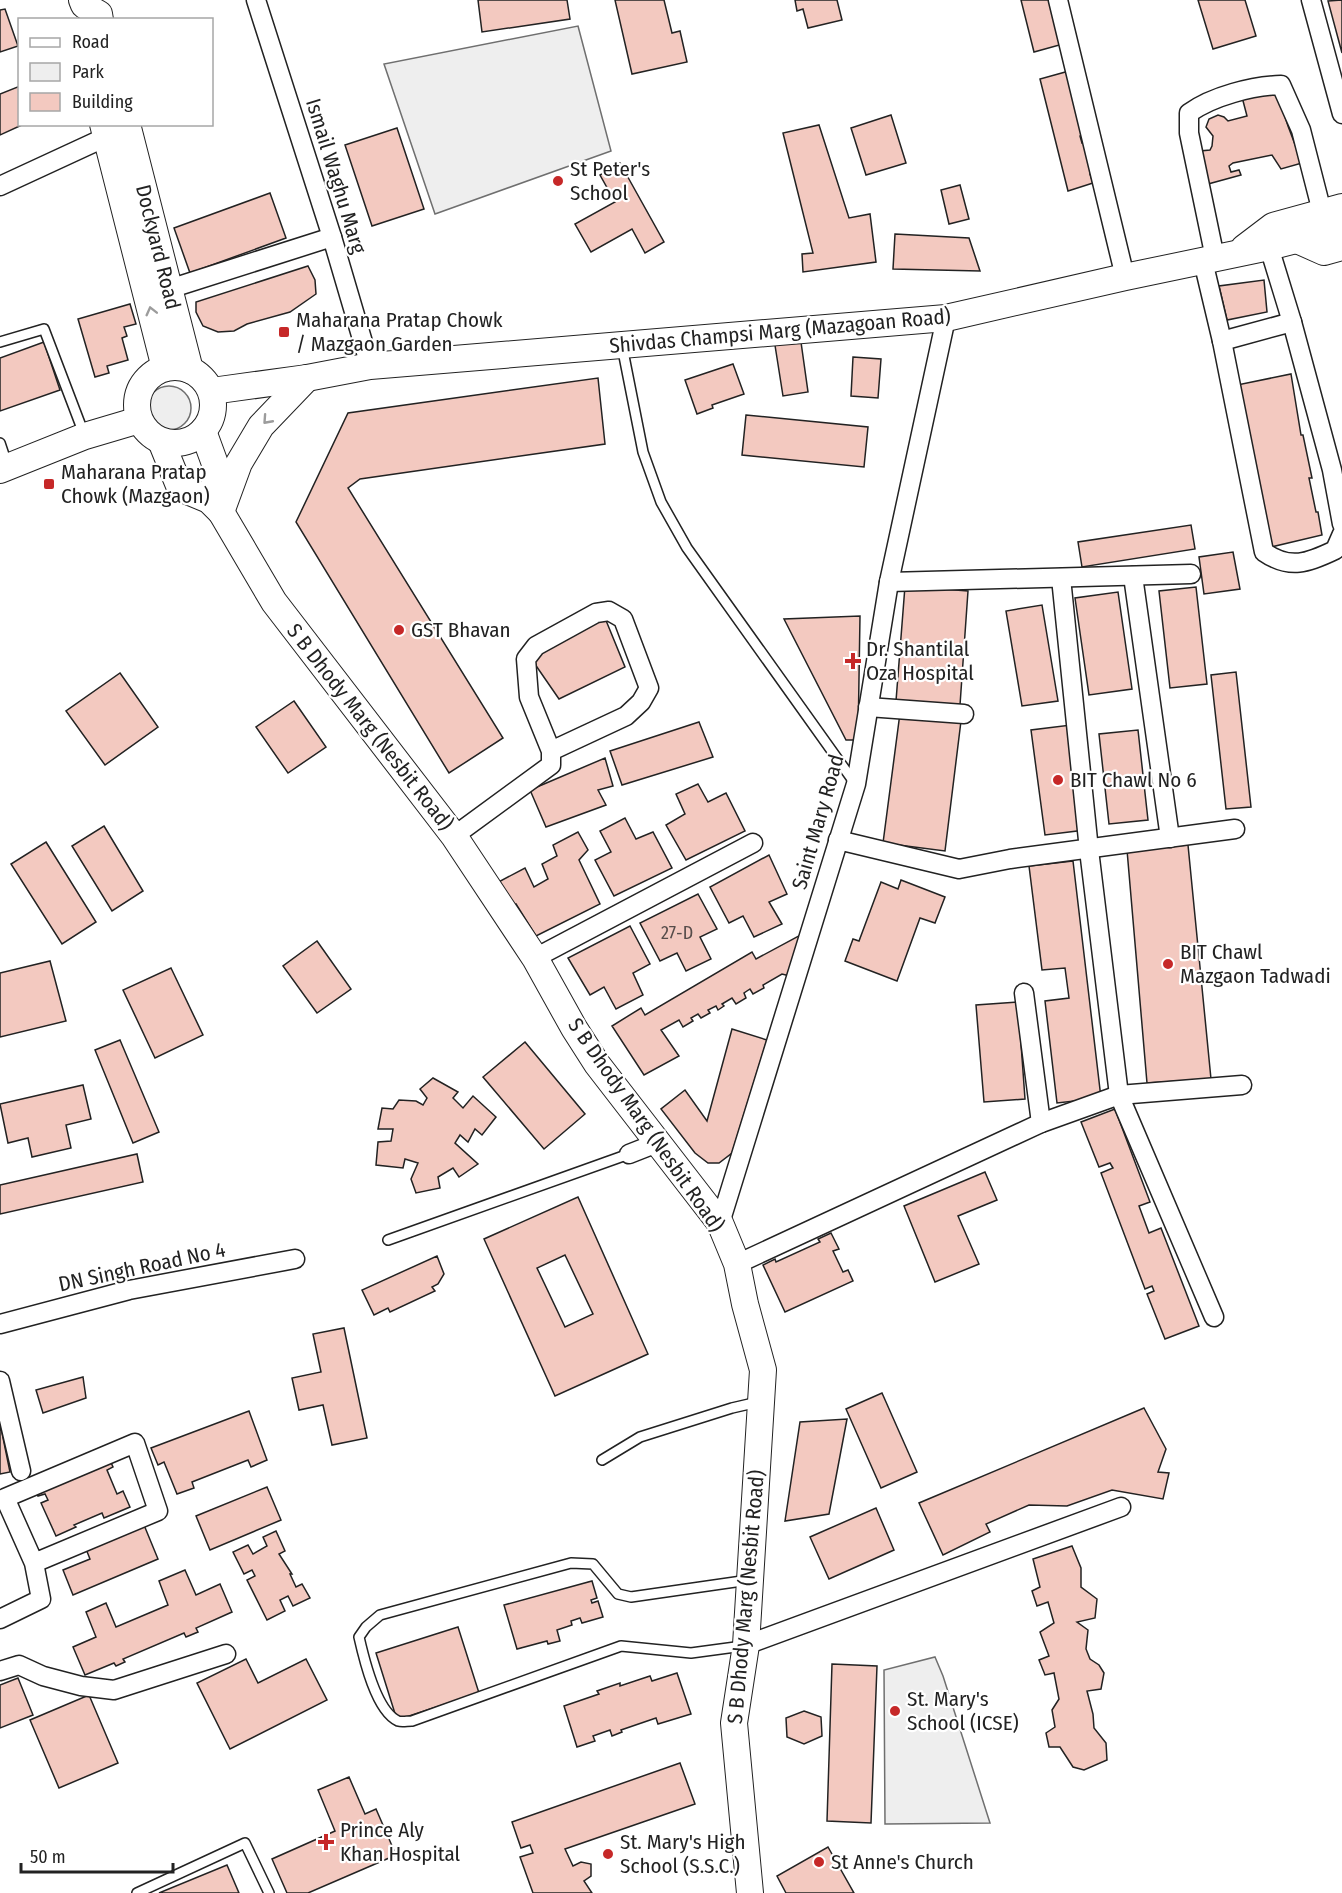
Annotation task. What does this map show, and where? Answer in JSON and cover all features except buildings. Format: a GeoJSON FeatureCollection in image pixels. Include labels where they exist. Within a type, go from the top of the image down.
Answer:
{"type":"FeatureCollection","features":[{"type":"Feature","properties":{"kind":"main road","name":"Dockyard Road"},"geometry":{"type":"LineString","coordinates":[[112,129],[169,289],[178,369]]}},
{"type":"Feature","properties":{"kind":"main road","name":"Dockyard Road"},"geometry":{"type":"LineString","coordinates":[[112,129],[178,369]]}},
{"type":"Feature","properties":{"kind":"main road","name":"Shivdas Champsi Marg (Mazagoan Road)"},"geometry":{"type":"LineString","coordinates":[[212,391],[307,378],[370,366],[946,318],[1269,247],[1325,224]]}},
{"type":"Feature","properties":{"kind":"main road"},"geometry":{"type":"LineString","coordinates":[[1218,258],[1273,226],[1325,224],[1323,252],[1342,248]]}},
{"type":"Feature","properties":{"kind":"main road"},"geometry":{"type":"LineString","coordinates":[[178,369],[200,375],[212,391],[214,409],[210,422],[203,431],[191,439],[177,442],[161,441],[143,429],[136,405],[138,391],[144,380],[155,372],[178,369]]}},
{"type":"Feature","properties":{"kind":"main road"},"geometry":{"type":"LineString","coordinates":[[215,506],[261,426],[307,378]]}},
{"type":"Feature","properties":{"kind":"main road"},"geometry":{"type":"LineString","coordinates":[[2,460],[139,420]]}},
{"type":"Feature","properties":{"kind":"main road"},"geometry":{"type":"LineString","coordinates":[[203,431],[218,472],[215,506]]}},
{"type":"Feature","properties":{"kind":"main road"},"geometry":{"type":"LineString","coordinates":[[161,441],[180,488],[215,506]]}},
{"type":"Feature","properties":{"kind":"main road","name":"S B Dhody Marg (Nesbit Road)"},"geometry":{"type":"LineString","coordinates":[[215,506],[274,602],[454,836],[535,957],[574,1028],[597,1064],[720,1223],[737,1264],[763,1370],[746,1645],[734,1723],[750,1893]]}},
{"type":"Feature","properties":{"kind":"street","name":"Ismail Waghu Marg"},"geometry":{"type":"LineString","coordinates":[[256,0],[332,237],[370,366]]}},
{"type":"Feature","properties":{"kind":"street"},"geometry":{"type":"LineString","coordinates":[[1058,0],[1125,277]]}},
{"type":"Feature","properties":{"kind":"street"},"geometry":{"type":"LineString","coordinates":[[1311,0],[1342,114]]}},
{"type":"Feature","properties":{"kind":"street"},"geometry":{"type":"LineString","coordinates":[[1325,224],[1301,130],[1281,85],[1260,86],[1200,105],[1189,113],[1189,133],[1218,258],[1222,341],[1263,552],[1288,564],[1314,560],[1335,550],[1342,534]]}},
{"type":"Feature","properties":{"kind":"street"},"geometry":{"type":"LineString","coordinates":[[0,186],[112,129]]}},
{"type":"Feature","properties":{"kind":"street"},"geometry":{"type":"LineString","coordinates":[[169,289],[332,237]]}},
{"type":"Feature","properties":{"kind":"street"},"geometry":{"type":"LineString","coordinates":[[1269,247],[1332,470],[1342,524]]}},
{"type":"Feature","properties":{"kind":"street","name":"Saint Mary Road"},"geometry":{"type":"LineString","coordinates":[[720,1223],[856,784],[889,582],[946,318]]}},
{"type":"Feature","properties":{"kind":"street"},"geometry":{"type":"LineString","coordinates":[[1222,341],[1292,322]]}},
{"type":"Feature","properties":{"kind":"street"},"geometry":{"type":"LineString","coordinates":[[889,582],[1191,574]]}},
{"type":"Feature","properties":{"kind":"street"},"geometry":{"type":"LineString","coordinates":[[1133,576],[1170,838]]}},
{"type":"Feature","properties":{"kind":"street"},"geometry":{"type":"LineString","coordinates":[[1061,578],[1089,850],[1119,1095],[1214,1317]]}},
{"type":"Feature","properties":{"kind":"street"},"geometry":{"type":"LineString","coordinates":[[454,836],[551,765],[551,751],[529,697],[526,659],[536,646],[596,613],[609,611],[623,619],[649,688],[640,702],[626,716],[551,751]]}},
{"type":"Feature","properties":{"kind":"street"},"geometry":{"type":"LineString","coordinates":[[868,707],[964,714]]}},
{"type":"Feature","properties":{"kind":"street"},"geometry":{"type":"LineString","coordinates":[[838,840],[958,869],[1010,859],[1235,830]]}},
{"type":"Feature","properties":{"kind":"street"},"geometry":{"type":"LineString","coordinates":[[535,957],[753,843]]}},
{"type":"Feature","properties":{"kind":"street"},"geometry":{"type":"LineString","coordinates":[[1024,993],[1041,1123]]}},
{"type":"Feature","properties":{"kind":"street"},"geometry":{"type":"LineString","coordinates":[[737,1264],[1041,1123],[1119,1095],[1242,1085]]}},
{"type":"Feature","properties":{"kind":"street"},"geometry":{"type":"LineString","coordinates":[[628,1154],[657,1143]]}},
{"type":"Feature","properties":{"kind":"street","name":"DN Singh Road No 4"},"geometry":{"type":"LineString","coordinates":[[0,1324],[129,1290],[296,1259]]}},
{"type":"Feature","properties":{"kind":"street"},"geometry":{"type":"LineString","coordinates":[[0,1381],[21,1471]]}},
{"type":"Feature","properties":{"kind":"street"},"geometry":{"type":"LineString","coordinates":[[0,1619],[41,1599],[33,1563],[5,1498],[135,1443],[158,1511],[33,1563]]}},
{"type":"Feature","properties":{"kind":"street"},"geometry":{"type":"LineString","coordinates":[[746,1645],[1121,1507]]}},
{"type":"Feature","properties":{"kind":"street"},"geometry":{"type":"LineString","coordinates":[[0,1671],[19,1665],[42,1676],[81,1686],[114,1690],[226,1654]]}},
{"type":"Feature","properties":{"kind":"lane"},"geometry":{"type":"LineString","coordinates":[[0,342],[44,329],[85,436]]}},
{"type":"Feature","properties":{"kind":"lane"},"geometry":{"type":"LineString","coordinates":[[622,346],[643,452],[661,502],[687,548],[856,784]]}},
{"type":"Feature","properties":{"kind":"lane"},"geometry":{"type":"LineString","coordinates":[[388,1240],[628,1154]]}},
{"type":"Feature","properties":{"kind":"lane"},"geometry":{"type":"LineString","coordinates":[[602,1460],[640,1437],[732,1408],[761,1402]]}},
{"type":"Feature","properties":{"kind":"lane"},"geometry":{"type":"LineString","coordinates":[[746,1645],[691,1653],[621,1646],[412,1721],[400,1722],[390,1716],[380,1704],[359,1637],[366,1627],[380,1615],[571,1563],[592,1564],[618,1594],[632,1597],[750,1580]]}},
{"type":"Feature","properties":{"kind":"lane"},"geometry":{"type":"LineString","coordinates":[[137,1893],[245,1843],[268,1893]]}},
{"type":"Feature","properties":{"kind":"green space"},"geometry":{"type":"Polygon","coordinates":[[[578,26],[611,151],[435,214],[384,64],[578,26]]]}},
{"type":"Feature","properties":{"kind":"green space"},"geometry":{"type":"Polygon","coordinates":[[[169,386],[185,392],[191,408],[185,424],[169,430],[153,424],[147,408],[153,392],[169,386]]]}},
{"type":"Feature","properties":{"kind":"green space"},"geometry":{"type":"Polygon","coordinates":[[[935,1657],[990,1823],[885,1824],[884,1670],[935,1657]]]}},
{"type":"Feature","properties":{"kind":"place","name":"St Peter's School"},"geometry":{"type":"Point","coordinates":[558,181]}},
{"type":"Feature","properties":{"kind":"place","name":"Maharana Pratap Chowk / Mazgaon Garden"},"geometry":{"type":"Point","coordinates":[284,332]}},
{"type":"Feature","properties":{"kind":"place","name":"Maharana Pratap Chowk (Mazgaon)"},"geometry":{"type":"Point","coordinates":[49,484]}},
{"type":"Feature","properties":{"kind":"place","name":"GST Bhavan"},"geometry":{"type":"Point","coordinates":[399,630]}},
{"type":"Feature","properties":{"kind":"place","name":"Dr. Shantilal Oza Hospital"},"geometry":{"type":"Point","coordinates":[853,661]}},
{"type":"Feature","properties":{"kind":"place","name":"BIT Chawl No 6"},"geometry":{"type":"Point","coordinates":[1058,780]}},
{"type":"Feature","properties":{"kind":"place","name":"BIT Chawl Mazgaon Tadwadi"},"geometry":{"type":"Point","coordinates":[1168,964]}},
{"type":"Feature","properties":{"kind":"place","name":"St. Mary's School (ICSE)"},"geometry":{"type":"Point","coordinates":[895,1711]}},
{"type":"Feature","properties":{"kind":"place","name":"Prince Aly Khan Hospital"},"geometry":{"type":"Point","coordinates":[326,1842]}},
{"type":"Feature","properties":{"kind":"place","name":"St. Mary's High School (S.S.C.)"},"geometry":{"type":"Point","coordinates":[608,1854]}},
{"type":"Feature","properties":{"kind":"place","name":"St Anne's Church"},"geometry":{"type":"Point","coordinates":[819,1862]}}]}
